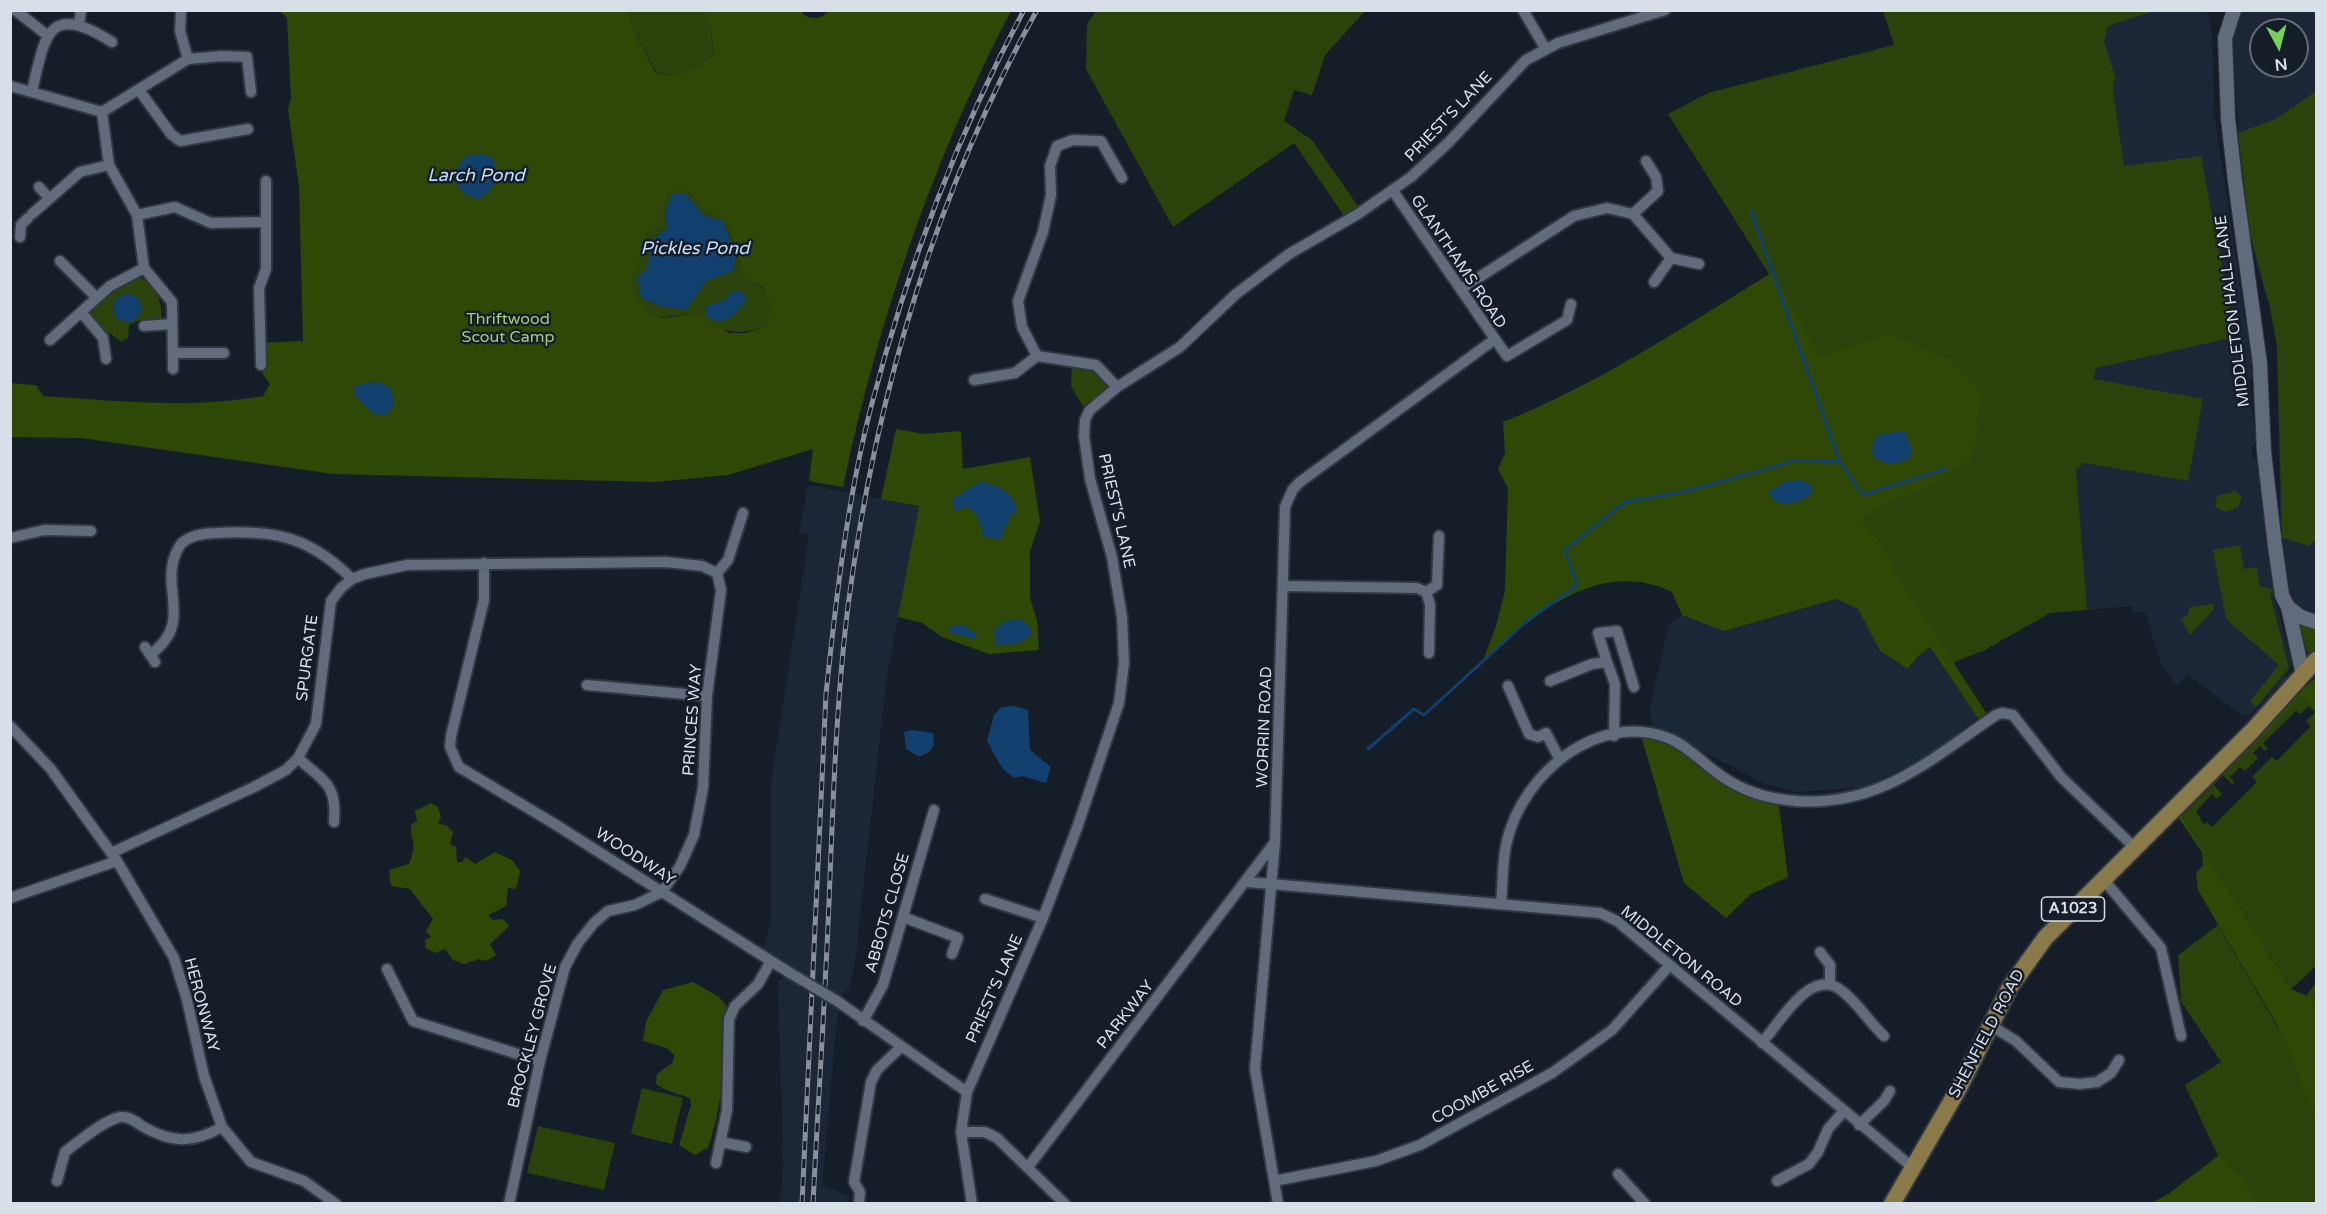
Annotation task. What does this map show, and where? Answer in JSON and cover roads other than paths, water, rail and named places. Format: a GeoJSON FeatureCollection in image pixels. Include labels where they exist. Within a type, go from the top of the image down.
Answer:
{"type":"FeatureCollection","features":[{"type":"Feature","properties":{"kind":"main road","name":"SHENFIELD ROAD"},"geometry":{"type":"LineString","coordinates":[[1892,1203],[1959,1088],[1990,1025],[2027,961],[2044,938],[2252,730],[2316,660]]}},
{"type":"Feature","properties":{"kind":"street"},"geometry":{"type":"LineString","coordinates":[[15,10],[47,35]]}},
{"type":"Feature","properties":{"kind":"street"},"geometry":{"type":"LineString","coordinates":[[79,25],[81,10]]}},
{"type":"Feature","properties":{"kind":"street"},"geometry":{"type":"LineString","coordinates":[[182,10],[180,32],[188,59]]}},
{"type":"Feature","properties":{"kind":"street"},"geometry":{"type":"LineString","coordinates":[[1523,10],[1545,48]]}},
{"type":"Feature","properties":{"kind":"street","name":"PRIEST'S LANE"},"geometry":{"type":"LineString","coordinates":[[972,1203],[961,1132],[962,1107],[1043,918],[1119,703],[1124,641],[1118,591],[1090,479],[1084,436],[1085,420],[1089,411],[1117,387],[1180,347],[1236,294],[1289,254],[1393,191],[1448,143],[1520,66],[1545,48],[1665,10]]}},
{"type":"Feature","properties":{"kind":"street","name":"MIDDLETON HALL LANE"},"geometry":{"type":"LineString","coordinates":[[2234,10],[2225,38],[2228,118],[2260,364],[2264,452],[2275,546],[2282,595],[2288,607],[2303,675]]}},
{"type":"Feature","properties":{"kind":"street"},"geometry":{"type":"LineString","coordinates":[[33,91],[47,35],[67,24],[79,25],[87,26],[112,42]]}},
{"type":"Feature","properties":{"kind":"street"},"geometry":{"type":"LineString","coordinates":[[10,86],[102,112],[188,59],[222,56],[247,57],[251,92]]}},
{"type":"Feature","properties":{"kind":"street"},"geometry":{"type":"LineString","coordinates":[[139,90],[171,134],[180,141],[248,129]]}},
{"type":"Feature","properties":{"kind":"street"},"geometry":{"type":"LineString","coordinates":[[102,112],[107,132],[109,165],[137,215],[144,268],[172,302],[173,369]]}},
{"type":"Feature","properties":{"kind":"street"},"geometry":{"type":"LineString","coordinates":[[1037,356],[1022,327],[1018,301],[1042,232],[1051,195],[1050,166],[1057,146],[1083,139],[1101,141],[1122,178]]}},
{"type":"Feature","properties":{"kind":"street"},"geometry":{"type":"LineString","coordinates":[[1633,214],[1658,191],[1659,184],[1646,161]]}},
{"type":"Feature","properties":{"kind":"street"},"geometry":{"type":"LineString","coordinates":[[20,237],[21,225],[48,198],[80,172],[109,165]]}},
{"type":"Feature","properties":{"kind":"street"},"geometry":{"type":"LineString","coordinates":[[261,365],[258,289],[266,270],[266,181]]}},
{"type":"Feature","properties":{"kind":"street"},"geometry":{"type":"LineString","coordinates":[[39,188],[48,198]]}},
{"type":"Feature","properties":{"kind":"street","name":"GLANTHAMS ROAD"},"geometry":{"type":"LineString","coordinates":[[1393,191],[1495,339],[1485,347]]}},
{"type":"Feature","properties":{"kind":"street"},"geometry":{"type":"LineString","coordinates":[[137,215],[175,207],[211,223],[266,222]]}},
{"type":"Feature","properties":{"kind":"street"},"geometry":{"type":"LineString","coordinates":[[1461,289],[1574,216],[1607,208],[1633,214],[1671,258],[1699,264]]}},
{"type":"Feature","properties":{"kind":"street"},"geometry":{"type":"LineString","coordinates":[[1654,282],[1671,258]]}},
{"type":"Feature","properties":{"kind":"street"},"geometry":{"type":"LineString","coordinates":[[60,261],[97,298]]}},
{"type":"Feature","properties":{"kind":"street"},"geometry":{"type":"LineString","coordinates":[[50,340],[110,286],[144,268]]}},
{"type":"Feature","properties":{"kind":"street"},"geometry":{"type":"LineString","coordinates":[[1495,339],[1507,356],[1567,320],[1571,304]]}},
{"type":"Feature","properties":{"kind":"street"},"geometry":{"type":"LineString","coordinates":[[81,312],[103,338],[106,359]]}},
{"type":"Feature","properties":{"kind":"street"},"geometry":{"type":"LineString","coordinates":[[144,326],[172,324]]}},
{"type":"Feature","properties":{"kind":"street","name":"WORRIN ROAD"},"geometry":{"type":"LineString","coordinates":[[1278,1203],[1255,1069],[1275,842],[1284,586],[1283,517],[1293,489],[1485,347]]}},
{"type":"Feature","properties":{"kind":"street"},"geometry":{"type":"LineString","coordinates":[[173,353],[224,353]]}},
{"type":"Feature","properties":{"kind":"street"},"geometry":{"type":"LineString","coordinates":[[974,380],[1015,373],[1037,356],[1096,365],[1117,387]]}},
{"type":"Feature","properties":{"kind":"street"},"geometry":{"type":"LineString","coordinates":[[717,573],[728,560],[742,513]]}},
{"type":"Feature","properties":{"kind":"street"},"geometry":{"type":"LineString","coordinates":[[10,538],[44,530],[91,531]]}},
{"type":"Feature","properties":{"kind":"street"},"geometry":{"type":"LineString","coordinates":[[150,655],[171,635],[174,623],[173,559],[180,544],[192,537],[244,531],[284,535],[325,555],[352,579]]}},
{"type":"Feature","properties":{"kind":"street"},"geometry":{"type":"LineString","coordinates":[[1426,592],[1437,585],[1440,536]]}},
{"type":"Feature","properties":{"kind":"street","name":"SPURGATE"},"geometry":{"type":"LineString","coordinates":[[10,898],[114,857],[286,770],[298,758],[316,724],[331,601],[340,588],[352,579],[406,565],[484,563],[666,562],[702,566],[717,573]]}},
{"type":"Feature","properties":{"kind":"street","name":"WOODWAY"},"geometry":{"type":"LineString","coordinates":[[484,563],[484,600],[451,736],[450,747],[459,767],[554,823],[837,1001],[900,1048],[967,1092]]}},
{"type":"Feature","properties":{"kind":"street","name":"PRINCES WAY"},"geometry":{"type":"LineString","coordinates":[[662,892],[680,866],[694,836],[700,811],[706,696],[722,590],[717,573]]}},
{"type":"Feature","properties":{"kind":"street"},"geometry":{"type":"LineString","coordinates":[[1284,586],[1417,588],[1426,592],[1430,604],[1429,653]]}},
{"type":"Feature","properties":{"kind":"street"},"geometry":{"type":"LineString","coordinates":[[2288,607],[2301,617],[2316,622]]}},
{"type":"Feature","properties":{"kind":"street"},"geometry":{"type":"LineString","coordinates":[[1614,735],[1615,684],[1598,633],[1617,631],[1634,687]]}},
{"type":"Feature","properties":{"kind":"street"},"geometry":{"type":"LineString","coordinates":[[1550,681],[1592,664],[1607,662]]}},
{"type":"Feature","properties":{"kind":"street"},"geometry":{"type":"LineString","coordinates":[[587,685],[706,696]]}},
{"type":"Feature","properties":{"kind":"street"},"geometry":{"type":"LineString","coordinates":[[1508,686],[1529,734],[1538,737],[1546,734],[1559,758]]}},
{"type":"Feature","properties":{"kind":"street"},"geometry":{"type":"LineString","coordinates":[[1501,904],[1507,841],[1516,813],[1531,788],[1559,758],[1598,739],[1640,732],[1669,738],[1742,788],[1771,798],[1820,800],[1863,795],[1898,781],[1996,715],[2002,713],[2013,715],[2061,777],[2134,847]]}},
{"type":"Feature","properties":{"kind":"street","name":"HERONWAY"},"geometry":{"type":"LineString","coordinates":[[10,726],[50,768],[114,857],[174,958],[187,1000],[204,1076],[222,1127],[251,1162],[304,1181],[336,1203]]}},
{"type":"Feature","properties":{"kind":"street"},"geometry":{"type":"LineString","coordinates":[[298,758],[329,786],[336,799],[334,822]]}},
{"type":"Feature","properties":{"kind":"street","name":"ABBOTS CLOSE"},"geometry":{"type":"LineString","coordinates":[[863,1021],[883,985],[934,810]]}},
{"type":"Feature","properties":{"kind":"street","name":"PARKWAY"},"geometry":{"type":"LineString","coordinates":[[1028,1167],[1248,882],[1275,842]]}},
{"type":"Feature","properties":{"kind":"street"},"geometry":{"type":"LineString","coordinates":[[2103,879],[2161,948],[2181,1036]]}},
{"type":"Feature","properties":{"kind":"street"},"geometry":{"type":"LineString","coordinates":[[1248,882],[1272,886]]}},
{"type":"Feature","properties":{"kind":"street","name":"MIDDLETON ROAD"},"geometry":{"type":"LineString","coordinates":[[1272,886],[1600,913],[1617,921],[1912,1167]]}},
{"type":"Feature","properties":{"kind":"street","name":"BROCKLEY GROVE"},"geometry":{"type":"LineString","coordinates":[[509,1203],[540,1061],[565,967],[578,943],[594,923],[608,911],[635,905],[662,892]]}},
{"type":"Feature","properties":{"kind":"street"},"geometry":{"type":"LineString","coordinates":[[985,899],[1043,918]]}},
{"type":"Feature","properties":{"kind":"street"},"geometry":{"type":"LineString","coordinates":[[903,917],[958,938],[952,954]]}},
{"type":"Feature","properties":{"kind":"street"},"geometry":{"type":"LineString","coordinates":[[1820,951],[1830,965],[1830,983]]}},
{"type":"Feature","properties":{"kind":"street"},"geometry":{"type":"LineString","coordinates":[[716,1163],[727,1110],[729,1019],[735,1006],[758,984],[771,961]]}},
{"type":"Feature","properties":{"kind":"street","name":"COOMBE RISE"},"geometry":{"type":"LineString","coordinates":[[1274,1181],[1376,1161],[1420,1144],[1508,1097],[1552,1072],[1612,1030],[1670,965]]}},
{"type":"Feature","properties":{"kind":"street"},"geometry":{"type":"LineString","coordinates":[[387,969],[413,1021],[540,1061]]}},
{"type":"Feature","properties":{"kind":"street"},"geometry":{"type":"LineString","coordinates":[[1762,1042],[1807,990],[1818,983],[1830,983],[1842,990],[1884,1036]]}},
{"type":"Feature","properties":{"kind":"street"},"geometry":{"type":"LineString","coordinates":[[1990,1025],[2016,1041],[2059,1082],[2080,1084],[2097,1082],[2111,1073],[2119,1060]]}},
{"type":"Feature","properties":{"kind":"street"},"geometry":{"type":"LineString","coordinates":[[860,1198],[854,1182],[871,1082],[877,1070],[900,1048]]}},
{"type":"Feature","properties":{"kind":"street"},"geometry":{"type":"LineString","coordinates":[[1859,1125],[1884,1101],[1890,1091]]}},
{"type":"Feature","properties":{"kind":"street"},"geometry":{"type":"LineString","coordinates":[[1777,1181],[1809,1164],[1818,1152],[1828,1130],[1844,1111]]}},
{"type":"Feature","properties":{"kind":"street"},"geometry":{"type":"LineString","coordinates":[[57,1181],[65,1152],[115,1119],[127,1117],[157,1134],[182,1141],[197,1139],[222,1127]]}},
{"type":"Feature","properties":{"kind":"street"},"geometry":{"type":"LineString","coordinates":[[961,1132],[985,1132],[991,1135],[1065,1203]]}},
{"type":"Feature","properties":{"kind":"street"},"geometry":{"type":"LineString","coordinates":[[721,1142],[746,1147]]}},
{"type":"Feature","properties":{"kind":"street"},"geometry":{"type":"LineString","coordinates":[[1618,1174],[1645,1203]]}},
{"type":"Feature","properties":{"kind":"water","name":"Larch Pond"},"geometry":{"type":"Polygon","coordinates":[[[482,154],[493,158],[496,177],[490,190],[479,199],[462,191],[453,174],[466,155],[482,154]]]}},
{"type":"Feature","properties":{"kind":"water","name":"Pickles Pond"},"geometry":{"type":"Polygon","coordinates":[[[684,193],[705,216],[723,221],[736,255],[733,271],[706,281],[686,310],[663,307],[641,298],[637,277],[647,268],[653,239],[667,228],[665,213],[672,194],[684,193]]]}},
{"type":"Feature","properties":{"kind":"water"},"geometry":{"type":"Polygon","coordinates":[[[739,291],[745,295],[745,302],[729,319],[715,322],[707,316],[705,306],[725,300],[731,292],[739,291]]]}},
{"type":"Feature","properties":{"kind":"water"},"geometry":{"type":"Polygon","coordinates":[[[127,294],[137,298],[141,308],[137,318],[127,322],[117,318],[113,308],[117,298],[127,294]]]}},
{"type":"Feature","properties":{"kind":"water"},"geometry":{"type":"Polygon","coordinates":[[[381,382],[392,391],[394,407],[385,415],[374,414],[356,397],[354,387],[365,383],[381,382]]]}},
{"type":"Feature","properties":{"kind":"water"},"geometry":{"type":"Polygon","coordinates":[[[1905,432],[1912,449],[1909,459],[1890,464],[1872,455],[1873,442],[1880,434],[1905,432]]]}},
{"type":"Feature","properties":{"kind":"water"},"geometry":{"type":"Polygon","coordinates":[[[1800,480],[1811,485],[1812,493],[1807,497],[1788,504],[1775,501],[1771,497],[1769,491],[1787,481],[1800,480]]]}},
{"type":"Feature","properties":{"kind":"water"},"geometry":{"type":"Polygon","coordinates":[[[981,481],[1004,490],[1015,503],[1017,510],[1010,517],[1000,540],[982,536],[978,520],[969,507],[954,511],[952,499],[981,481]]]}},
{"type":"Feature","properties":{"kind":"water"},"geometry":{"type":"Polygon","coordinates":[[[1022,619],[1032,634],[1018,644],[996,645],[994,631],[1004,621],[1022,619]]]}},
{"type":"Feature","properties":{"kind":"water"},"geometry":{"type":"Polygon","coordinates":[[[952,625],[963,625],[975,633],[975,639],[948,632],[952,625]]]}},
{"type":"Feature","properties":{"kind":"water"},"geometry":{"type":"Polygon","coordinates":[[[1014,706],[1028,710],[1030,750],[1051,767],[1046,783],[1022,776],[1014,778],[1002,768],[987,741],[994,715],[1002,707],[1014,706]]]}},
{"type":"Feature","properties":{"kind":"water"},"geometry":{"type":"Polygon","coordinates":[[[912,730],[933,733],[934,745],[929,752],[919,757],[906,749],[904,732],[912,730]]]}},
{"type":"Feature","properties":{"kind":"waterway"},"geometry":{"type":"LineString","coordinates":[[1751,211],[1840,462],[1863,495],[1945,469]]}},
{"type":"Feature","properties":{"kind":"waterway"},"geometry":{"type":"LineString","coordinates":[[1368,749],[1414,709],[1424,715],[1527,621],[1577,585],[1565,550],[1625,502],[1683,492],[1797,460],[1840,462]]}},
{"type":"Feature","properties":{"kind":"railway"},"geometry":{"type":"LineString","coordinates":[[802,1204],[826,694],[838,586],[855,478],[885,356],[917,254],[976,106],[1024,10]]}},
{"type":"Feature","properties":{"kind":"railway"},"geometry":{"type":"LineString","coordinates":[[813,1204],[838,717],[848,606],[860,529],[893,375],[914,299],[939,225],[968,152],[1037,10]]}},
{"type":"Feature","properties":{"kind":"park label","name":"Thriftwood Scout Camp"},"geometry":{"type":"Point","coordinates":[508,329]}}]}
